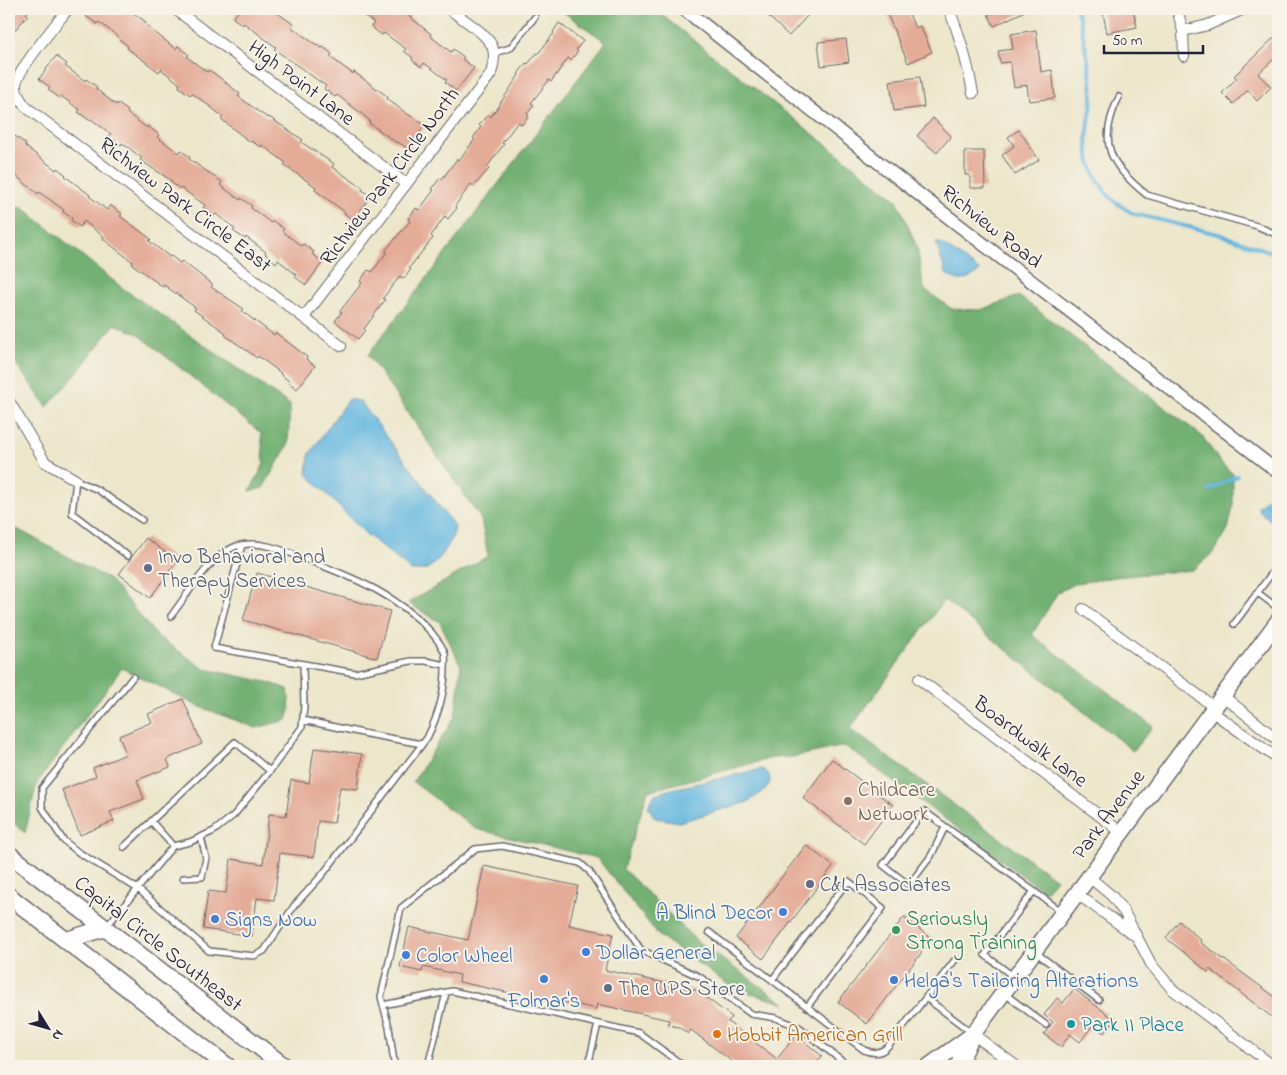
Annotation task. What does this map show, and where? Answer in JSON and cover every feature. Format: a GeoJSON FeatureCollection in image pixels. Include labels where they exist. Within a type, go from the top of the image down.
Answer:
{"type":"FeatureCollection","features":[{"type":"Feature","properties":{"kind":"main road","name":"Park Avenue"},"geometry":{"type":"LineString","coordinates":[[958,1066],[973,1034],[1003,992],[1278,621]]}},
{"type":"Feature","properties":{"kind":"main road","name":"Capital Circle Southeast"},"geometry":{"type":"LineString","coordinates":[[9,854],[284,1066]]}},
{"type":"Feature","properties":{"kind":"main road"},"geometry":{"type":"LineString","coordinates":[[9,896],[227,1066]]}},
{"type":"Feature","properties":{"kind":"main road"},"geometry":{"type":"LineString","coordinates":[[67,940],[105,928]]}},
{"type":"Feature","properties":{"kind":"main road","name":"Park Avenue"},"geometry":{"type":"LineString","coordinates":[[929,1066],[973,1034]]}},
{"type":"Feature","properties":{"kind":"street","name":"Richview Park Circle East"},"geometry":{"type":"LineString","coordinates":[[68,9],[21,71],[16,86],[20,99],[26,106],[341,346]]}},
{"type":"Feature","properties":{"kind":"street","name":"High Point Lane"},"geometry":{"type":"LineString","coordinates":[[175,9],[406,184]]}},
{"type":"Feature","properties":{"kind":"street"},"geometry":{"type":"LineString","coordinates":[[449,9],[487,39],[494,53]]}},
{"type":"Feature","properties":{"kind":"street","name":"Richview Road"},"geometry":{"type":"LineString","coordinates":[[684,9],[916,192],[1278,472]]}},
{"type":"Feature","properties":{"kind":"street"},"geometry":{"type":"LineString","coordinates":[[949,9],[959,32],[973,93]]}},
{"type":"Feature","properties":{"kind":"street"},"geometry":{"type":"LineString","coordinates":[[1177,9],[1183,31],[1184,56]]}},
{"type":"Feature","properties":{"kind":"street"},"geometry":{"type":"LineString","coordinates":[[1183,31],[1208,25],[1244,9]]}},
{"type":"Feature","properties":{"kind":"street","name":"Richview Park Circle North"},"geometry":{"type":"LineString","coordinates":[[304,318],[491,74],[494,53]]}},
{"type":"Feature","properties":{"kind":"street"},"geometry":{"type":"LineString","coordinates":[[9,401],[44,462],[76,480]]}},
{"type":"Feature","properties":{"kind":"street"},"geometry":{"type":"LineString","coordinates":[[1083,609],[1216,705],[1278,759]]}},
{"type":"Feature","properties":{"kind":"street","name":"Boardwalk Lane"},"geometry":{"type":"LineString","coordinates":[[919,680],[1121,832]]}},
{"type":"Feature","properties":{"kind":"street"},"geometry":{"type":"LineString","coordinates":[[1216,705],[1278,740]]}},
{"type":"Feature","properties":{"kind":"street"},"geometry":{"type":"LineString","coordinates":[[1088,876],[1112,896],[1124,912],[1151,964],[1172,989],[1273,1066]]}},
{"type":"Feature","properties":{"kind":"street"},"geometry":{"type":"LineString","coordinates":[[1076,893],[1136,937]]}},
{"type":"Feature","properties":{"kind":"street"},"geometry":{"type":"LineString","coordinates":[[973,1034],[1016,1066]]}},
{"type":"Feature","properties":{"kind":"lane"},"geometry":{"type":"LineString","coordinates":[[494,53],[510,48],[535,17]]}},
{"type":"Feature","properties":{"kind":"lane"},"geometry":{"type":"LineString","coordinates":[[1118,97],[1110,114],[1108,145],[1114,160],[1134,184],[1147,195],[1257,226],[1278,235]]}},
{"type":"Feature","properties":{"kind":"lane"},"geometry":{"type":"LineString","coordinates":[[128,556],[72,513],[76,480],[98,490],[142,520]]}},
{"type":"Feature","properties":{"kind":"lane"},"geometry":{"type":"LineString","coordinates":[[242,545],[214,648],[355,674],[411,661],[426,661],[445,665]]}},
{"type":"Feature","properties":{"kind":"lane"},"geometry":{"type":"LineString","coordinates":[[133,677],[42,788],[42,806],[63,840],[78,852],[138,889],[209,951],[254,956],[264,951],[294,906],[322,874],[422,744],[437,717],[445,688],[445,654],[438,640],[419,619],[395,601],[361,581],[272,546],[235,546],[215,558],[171,616]]}},
{"type":"Feature","properties":{"kind":"lane"},"geometry":{"type":"LineString","coordinates":[[1234,624],[1278,565]]}},
{"type":"Feature","properties":{"kind":"lane"},"geometry":{"type":"LineString","coordinates":[[1258,593],[1278,608]]}},
{"type":"Feature","properties":{"kind":"lane"},"geometry":{"type":"LineString","coordinates":[[105,928],[173,846],[202,837],[214,831],[234,815],[270,771],[302,727],[303,664]]}},
{"type":"Feature","properties":{"kind":"lane"},"geometry":{"type":"LineString","coordinates":[[303,720],[422,744]]}},
{"type":"Feature","properties":{"kind":"lane"},"geometry":{"type":"LineString","coordinates":[[124,847],[235,742],[270,771]]}},
{"type":"Feature","properties":{"kind":"lane"},"geometry":{"type":"LineString","coordinates":[[945,826],[931,856],[909,885],[883,865],[924,811],[945,826],[1034,891],[1062,912]]}},
{"type":"Feature","properties":{"kind":"lane"},"geometry":{"type":"LineString","coordinates":[[151,821],[173,846]]}},
{"type":"Feature","properties":{"kind":"lane"},"geometry":{"type":"LineString","coordinates":[[183,878],[202,877],[206,858],[202,837]]}},
{"type":"Feature","properties":{"kind":"lane"},"geometry":{"type":"LineString","coordinates":[[393,1066],[389,1027],[381,997],[401,908],[476,849],[502,846],[580,863],[590,871],[640,950],[700,978],[751,1014],[776,1018],[798,1028],[848,1066]]}},
{"type":"Feature","properties":{"kind":"lane"},"geometry":{"type":"LineString","coordinates":[[772,980],[848,881],[855,886],[883,908],[807,1007]]}},
{"type":"Feature","properties":{"kind":"lane"},"geometry":{"type":"LineString","coordinates":[[1014,978],[985,955],[1034,891]]}},
{"type":"Feature","properties":{"kind":"lane"},"geometry":{"type":"LineString","coordinates":[[709,932],[864,1050],[875,1053],[885,1050],[955,960]]}},
{"type":"Feature","properties":{"kind":"lane"},"geometry":{"type":"LineString","coordinates":[[1034,951],[1099,1000]]}},
{"type":"Feature","properties":{"kind":"lane"},"geometry":{"type":"LineString","coordinates":[[383,1005],[452,991],[638,1033],[684,1066]]}},
{"type":"Feature","properties":{"kind":"lane"},"geometry":{"type":"LineString","coordinates":[[428,1066],[446,992]]}},
{"type":"Feature","properties":{"kind":"lane"},"geometry":{"type":"LineString","coordinates":[[1003,992],[1046,1025]]}},
{"type":"Feature","properties":{"kind":"lane"},"geometry":{"type":"LineString","coordinates":[[926,998],[973,1034]]}},
{"type":"Feature","properties":{"kind":"lane"},"geometry":{"type":"LineString","coordinates":[[588,1066],[598,1024]]}},
{"type":"Feature","properties":{"kind":"green space"},"geometry":{"type":"Polygon","coordinates":[[[559,9],[654,9],[897,200],[917,247],[924,289],[952,309],[980,310],[1019,296],[1202,436],[1221,463],[1233,474],[1233,507],[1228,529],[1215,551],[1193,570],[1114,577],[1077,583],[1058,592],[1032,635],[1153,726],[1133,751],[944,600],[850,729],[1056,879],[1045,892],[845,746],[793,757],[772,758],[648,791],[623,869],[699,943],[786,1004],[733,988],[659,936],[597,858],[476,829],[413,782],[455,717],[461,666],[440,622],[408,603],[488,556],[481,519],[368,355],[606,42],[559,9]]]}},
{"type":"Feature","properties":{"kind":"green space"},"geometry":{"type":"Polygon","coordinates":[[[21,206],[121,287],[290,405],[288,445],[263,488],[250,491],[264,464],[261,433],[138,334],[115,324],[47,407],[9,354],[9,211],[21,206]]]}},
{"type":"Feature","properties":{"kind":"green space"},"geometry":{"type":"Polygon","coordinates":[[[9,527],[19,530],[110,580],[158,637],[205,669],[267,682],[288,689],[290,710],[287,720],[256,728],[198,706],[122,668],[37,783],[25,833],[9,819],[9,527]]]}},
{"type":"Feature","properties":{"kind":"water"},"geometry":{"type":"Polygon","coordinates":[[[936,243],[941,243],[980,271],[963,280],[946,274],[936,243]]]}},
{"type":"Feature","properties":{"kind":"water"},"geometry":{"type":"Polygon","coordinates":[[[348,399],[360,401],[455,527],[452,539],[444,552],[429,568],[412,571],[365,533],[307,474],[309,455],[348,399]]]}},
{"type":"Feature","properties":{"kind":"water"},"geometry":{"type":"Polygon","coordinates":[[[1268,497],[1278,504],[1278,526],[1260,512],[1258,507],[1268,497]]]}},
{"type":"Feature","properties":{"kind":"water"},"geometry":{"type":"Polygon","coordinates":[[[762,769],[769,774],[770,782],[766,789],[748,802],[679,822],[655,818],[648,807],[655,794],[762,769]]]}},
{"type":"Feature","properties":{"kind":"building"},"geometry":{"type":"Polygon","coordinates":[[[9,9],[30,9],[26,14],[28,15],[9,37],[9,9]]]}},
{"type":"Feature","properties":{"kind":"building"},"geometry":{"type":"Polygon","coordinates":[[[91,9],[128,9],[146,22],[145,24],[176,49],[178,46],[189,55],[187,57],[207,72],[209,70],[220,78],[240,94],[238,96],[259,112],[303,140],[301,142],[334,164],[332,167],[363,188],[362,190],[371,196],[353,220],[315,190],[316,187],[284,165],[286,163],[262,145],[261,147],[250,142],[221,119],[223,117],[212,108],[192,93],[190,95],[179,87],[180,84],[161,69],[159,72],[127,48],[128,46],[120,38],[99,22],[97,24],[86,16],[91,9]]]}},
{"type":"Feature","properties":{"kind":"building"},"geometry":{"type":"Polygon","coordinates":[[[240,9],[272,9],[293,24],[291,27],[332,54],[330,57],[353,74],[354,72],[388,97],[387,99],[425,125],[408,149],[369,123],[370,121],[361,113],[337,95],[335,97],[324,89],[326,86],[274,49],[276,47],[244,23],[243,25],[233,18],[240,9]]]}},
{"type":"Feature","properties":{"kind":"building"},"geometry":{"type":"Polygon","coordinates":[[[355,9],[400,9],[431,34],[430,36],[451,52],[453,49],[464,57],[462,59],[474,68],[456,91],[445,82],[447,80],[424,63],[421,67],[412,60],[413,58],[404,51],[406,49],[384,33],[382,35],[371,27],[374,23],[355,9]]]}},
{"type":"Feature","properties":{"kind":"building"},"geometry":{"type":"Polygon","coordinates":[[[774,9],[804,9],[809,14],[789,36],[768,16],[774,9]]]}},
{"type":"Feature","properties":{"kind":"building"},"geometry":{"type":"Polygon","coordinates":[[[885,9],[907,9],[915,28],[920,26],[932,52],[908,63],[885,9]]]}},
{"type":"Feature","properties":{"kind":"building"},"geometry":{"type":"Polygon","coordinates":[[[999,9],[1029,9],[994,26],[988,14],[999,9]]]}},
{"type":"Feature","properties":{"kind":"building"},"geometry":{"type":"Polygon","coordinates":[[[1102,9],[1133,9],[1137,27],[1107,33],[1102,9]]]}},
{"type":"Feature","properties":{"kind":"building"},"geometry":{"type":"Polygon","coordinates":[[[559,23],[583,41],[576,50],[578,51],[571,60],[568,58],[551,82],[549,80],[531,103],[534,105],[527,114],[529,116],[522,125],[518,122],[487,167],[489,169],[474,186],[471,184],[448,219],[445,216],[431,236],[433,238],[409,268],[411,269],[404,279],[400,276],[383,298],[385,300],[358,339],[335,321],[342,312],[340,311],[362,283],[360,281],[368,270],[372,272],[387,252],[386,250],[410,221],[408,219],[416,208],[419,210],[434,190],[432,189],[440,178],[442,179],[475,139],[473,138],[481,127],[479,125],[488,114],[491,117],[518,74],[526,63],[528,64],[538,54],[559,23]]]}},
{"type":"Feature","properties":{"kind":"building"},"geometry":{"type":"Polygon","coordinates":[[[1036,30],[1041,72],[1052,70],[1055,98],[1029,101],[1027,85],[1014,87],[1010,62],[1000,63],[998,51],[1013,49],[1011,34],[1036,30]]]}},
{"type":"Feature","properties":{"kind":"building"},"geometry":{"type":"Polygon","coordinates":[[[1278,34],[1278,55],[1258,74],[1271,87],[1257,101],[1248,90],[1233,104],[1222,93],[1237,78],[1234,76],[1278,34]]]}},
{"type":"Feature","properties":{"kind":"building"},"geometry":{"type":"Polygon","coordinates":[[[846,39],[849,62],[821,66],[818,42],[846,39]]]}},
{"type":"Feature","properties":{"kind":"building"},"geometry":{"type":"Polygon","coordinates":[[[56,56],[67,64],[65,66],[85,81],[86,79],[97,87],[96,89],[116,105],[117,103],[128,111],[127,113],[147,128],[148,126],[159,135],[157,137],[179,153],[181,150],[190,157],[189,159],[222,182],[220,185],[240,200],[241,198],[252,206],[251,208],[271,223],[273,221],[284,229],[282,231],[301,246],[303,244],[314,252],[312,254],[323,262],[306,285],[278,260],[276,263],[265,254],[266,252],[246,237],[245,239],[233,231],[235,229],[216,214],[214,216],[203,208],[205,205],[140,160],[142,158],[109,136],[111,134],[91,119],[89,120],[78,112],[80,110],[48,89],[50,87],[39,79],[56,56]]]}},
{"type":"Feature","properties":{"kind":"building"},"geometry":{"type":"Polygon","coordinates":[[[920,77],[924,107],[894,111],[890,81],[920,77]]]}},
{"type":"Feature","properties":{"kind":"building"},"geometry":{"type":"Polygon","coordinates":[[[933,118],[951,136],[937,153],[917,136],[933,118]]]}},
{"type":"Feature","properties":{"kind":"building"},"geometry":{"type":"Polygon","coordinates":[[[1019,130],[1039,160],[1015,175],[1002,155],[1014,146],[1008,137],[1019,130]]]}},
{"type":"Feature","properties":{"kind":"building"},"geometry":{"type":"Polygon","coordinates":[[[15,136],[56,170],[57,168],[66,175],[107,210],[110,205],[122,214],[120,216],[151,239],[149,241],[170,257],[180,263],[182,261],[213,285],[211,287],[244,309],[242,311],[251,318],[274,335],[276,333],[307,357],[306,359],[315,366],[297,389],[281,373],[225,335],[226,333],[194,310],[196,308],[132,264],[133,262],[103,239],[104,237],[84,221],[80,227],[63,212],[64,210],[39,192],[38,194],[9,170],[9,144],[15,136]]]}},
{"type":"Feature","properties":{"kind":"building"},"geometry":{"type":"Polygon","coordinates":[[[965,151],[984,151],[985,188],[970,188],[970,175],[965,175],[965,151]]]}},
{"type":"Feature","properties":{"kind":"building","name":"Invo Behavioral and Therapy Services"},"geometry":{"type":"Polygon","coordinates":[[[146,538],[177,561],[150,598],[119,574],[146,538]]]}},
{"type":"Feature","properties":{"kind":"building"},"geometry":{"type":"Polygon","coordinates":[[[257,573],[390,611],[377,658],[243,620],[257,573]]]}},
{"type":"Feature","properties":{"kind":"building"},"geometry":{"type":"Polygon","coordinates":[[[183,699],[202,744],[167,759],[170,767],[137,780],[144,799],[110,812],[114,821],[80,835],[62,790],[96,776],[93,768],[126,754],[119,736],[152,722],[148,714],[183,699]]]}},
{"type":"Feature","properties":{"kind":"building"},"geometry":{"type":"Polygon","coordinates":[[[314,748],[362,754],[358,789],[340,787],[334,823],[318,821],[314,857],[280,853],[274,900],[257,898],[252,936],[203,929],[208,891],[226,893],[231,859],[263,864],[269,814],[286,816],[291,780],[309,783],[314,748]]]}},
{"type":"Feature","properties":{"kind":"building","name":"Childcare Network"},"geometry":{"type":"Polygon","coordinates":[[[832,759],[893,805],[864,844],[803,798],[832,759]]]}},
{"type":"Feature","properties":{"kind":"building"},"geometry":{"type":"Polygon","coordinates":[[[806,845],[833,866],[763,959],[736,938],[806,845]]]}},
{"type":"Feature","properties":{"kind":"building"},"geometry":{"type":"Polygon","coordinates":[[[484,866],[578,886],[569,925],[613,934],[605,970],[696,990],[732,1017],[728,1022],[777,1059],[796,1035],[822,1056],[814,1066],[738,1066],[691,1030],[688,1034],[679,1027],[668,1025],[669,1020],[597,1004],[596,1009],[553,999],[552,1002],[459,982],[460,975],[423,967],[422,972],[400,967],[409,927],[468,940],[484,866]]]}},
{"type":"Feature","properties":{"kind":"building"},"geometry":{"type":"Polygon","coordinates":[[[904,917],[932,939],[867,1024],[838,1002],[904,917]]]}},
{"type":"Feature","properties":{"kind":"building"},"geometry":{"type":"Polygon","coordinates":[[[1179,921],[1201,940],[1200,942],[1278,999],[1278,1022],[1210,969],[1208,972],[1166,938],[1179,921]]]}},
{"type":"Feature","properties":{"kind":"building"},"geometry":{"type":"Polygon","coordinates":[[[1074,989],[1115,1020],[1104,1033],[1093,1025],[1080,1042],[1070,1034],[1061,1047],[1044,1034],[1053,1022],[1044,1015],[1057,998],[1063,1003],[1074,989]]]}},
{"type":"Feature","properties":{"kind":"waterway"},"geometry":{"type":"LineString","coordinates":[[1076,9],[1080,20],[1092,87],[1087,143],[1089,156],[1098,180],[1113,200],[1135,214],[1218,234],[1278,254]]}},
{"type":"Feature","properties":{"kind":"waterway"},"geometry":{"type":"LineString","coordinates":[[1209,490],[1237,476]]}},
{"type":"Feature","properties":{"kind":"place","name":"Invo Behavioral and Therapy Services"},"geometry":{"type":"Point","coordinates":[148,568]}},
{"type":"Feature","properties":{"kind":"place","name":"Childcare Network"},"geometry":{"type":"Point","coordinates":[848,801]}},
{"type":"Feature","properties":{"kind":"place","name":"C&L Associates"},"geometry":{"type":"Point","coordinates":[810,884]}},
{"type":"Feature","properties":{"kind":"place","name":"A Blind Decor"},"geometry":{"type":"Point","coordinates":[783,912]}},
{"type":"Feature","properties":{"kind":"place","name":"Signs Now"},"geometry":{"type":"Point","coordinates":[215,919]}},
{"type":"Feature","properties":{"kind":"place","name":"Seriously Strong Training"},"geometry":{"type":"Point","coordinates":[896,930]}},
{"type":"Feature","properties":{"kind":"place","name":"Dollar General"},"geometry":{"type":"Point","coordinates":[586,952]}},
{"type":"Feature","properties":{"kind":"place","name":"Color Wheel"},"geometry":{"type":"Point","coordinates":[406,955]}},
{"type":"Feature","properties":{"kind":"place","name":"Folmar's"},"geometry":{"type":"Point","coordinates":[544,979]}},
{"type":"Feature","properties":{"kind":"place","name":"Helga's Tailoring Alterations"},"geometry":{"type":"Point","coordinates":[894,980]}},
{"type":"Feature","properties":{"kind":"place","name":"The UPS Store"},"geometry":{"type":"Point","coordinates":[608,988]}},
{"type":"Feature","properties":{"kind":"place","name":"Park II Place"},"geometry":{"type":"Point","coordinates":[1071,1024]}},
{"type":"Feature","properties":{"kind":"place","name":"Hobbit American Grill"},"geometry":{"type":"Point","coordinates":[717,1034]}}]}
